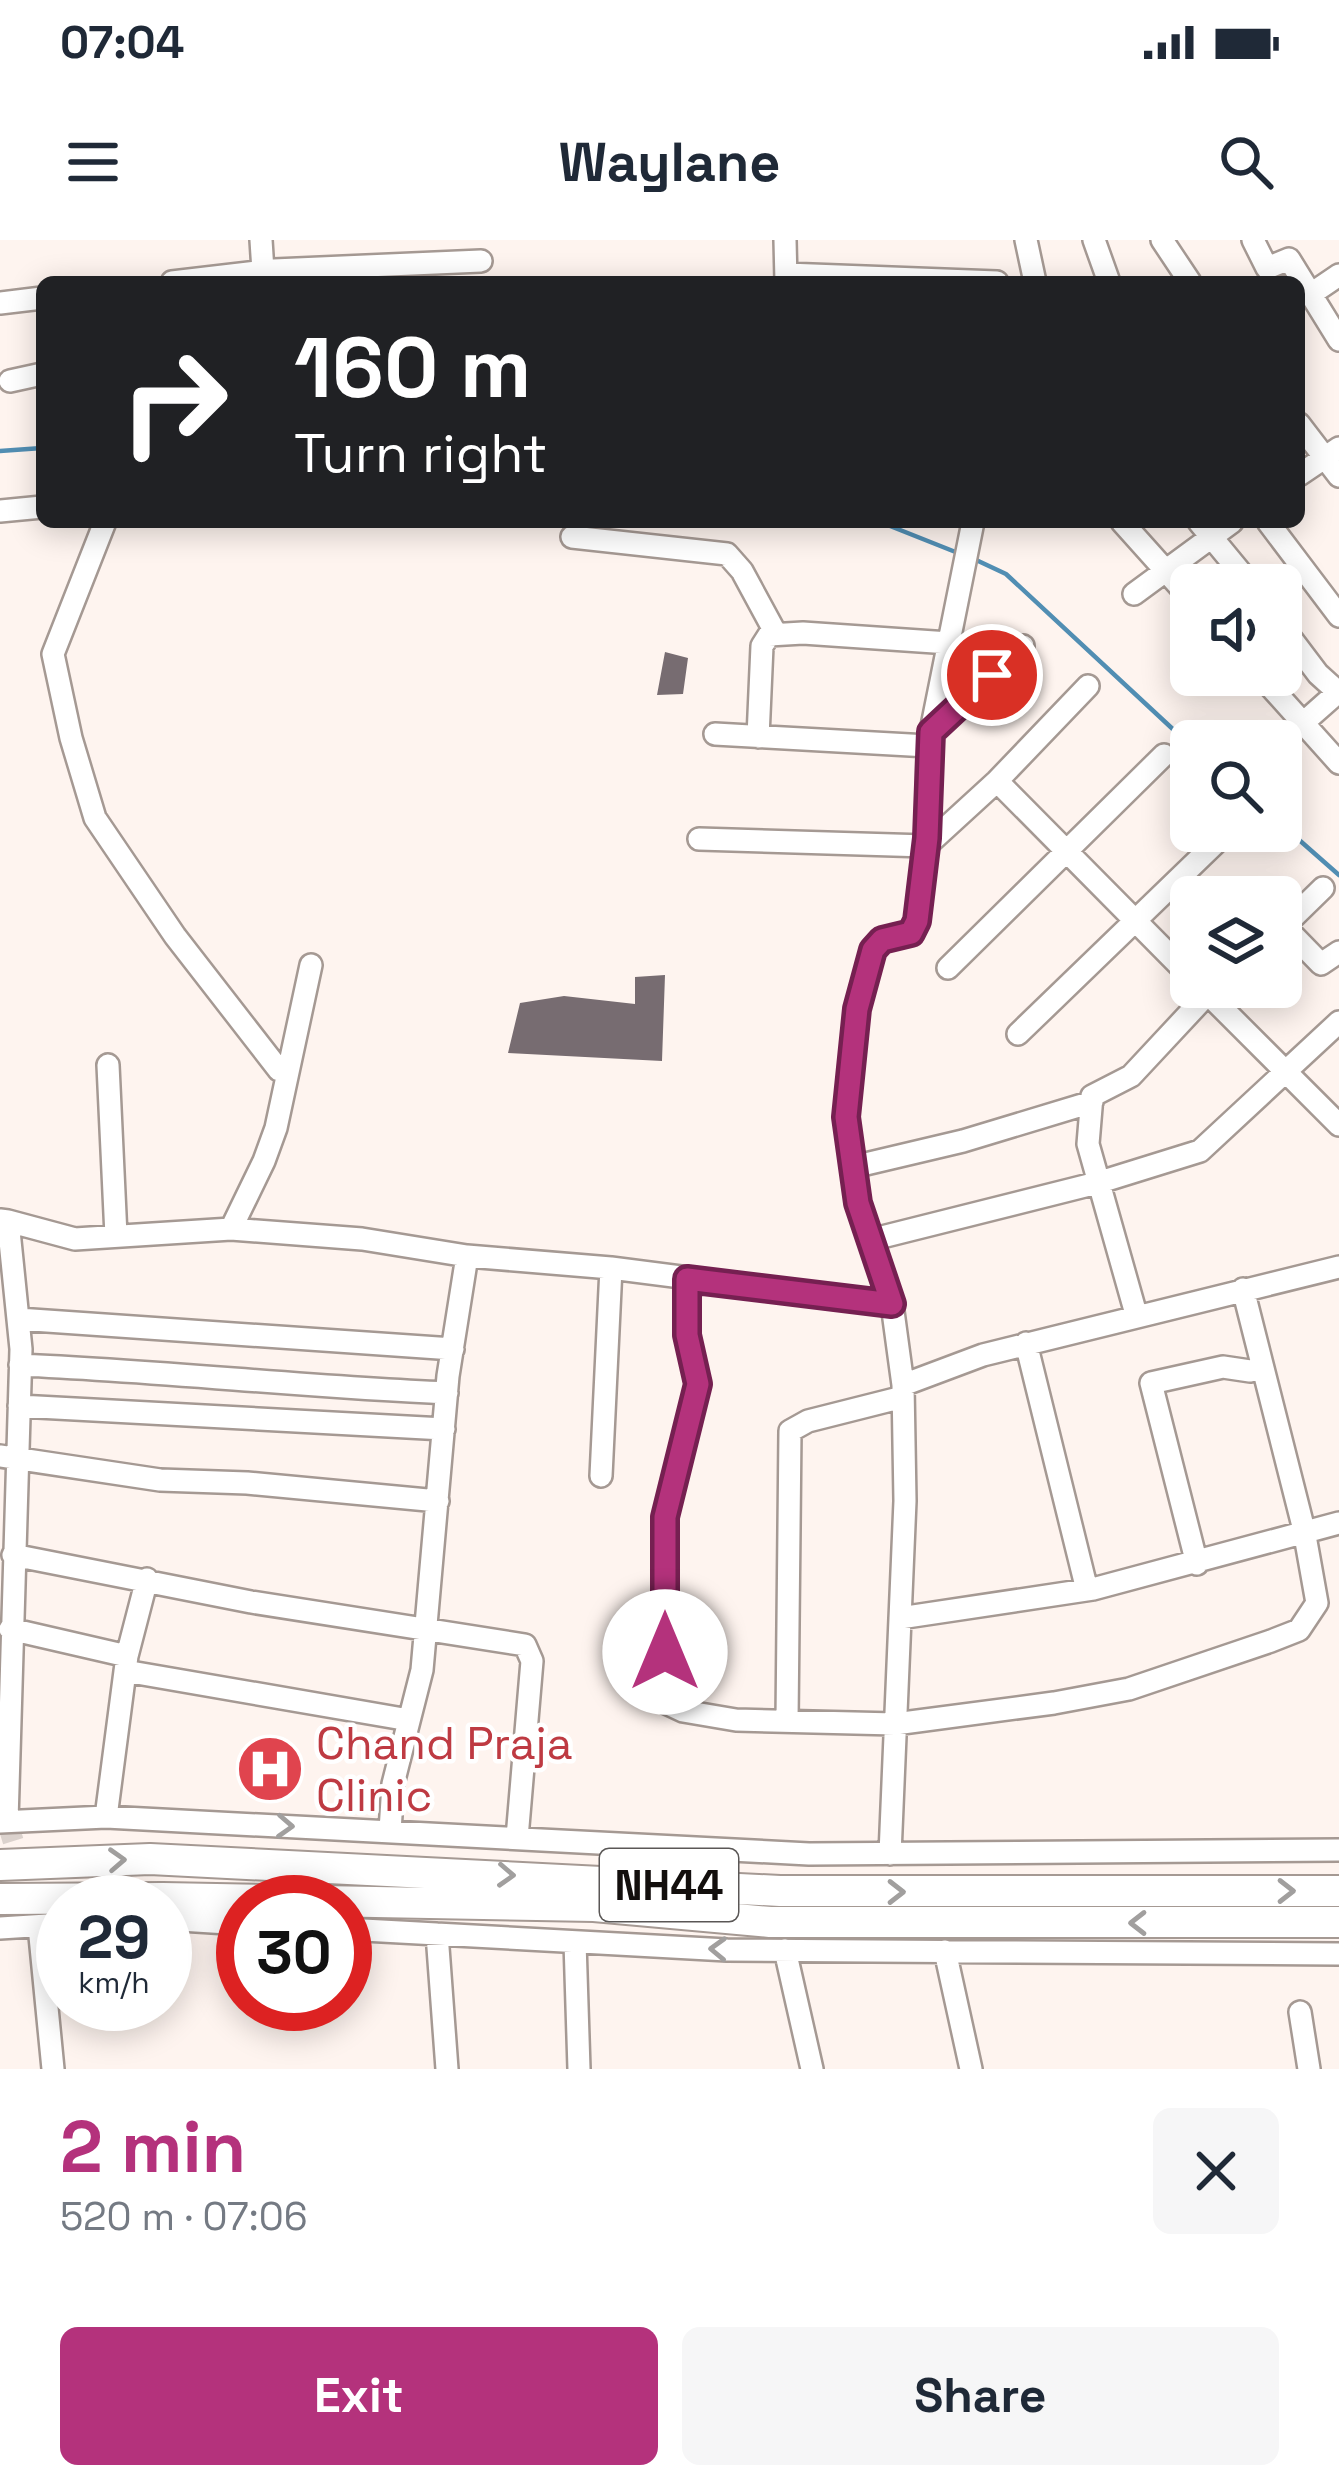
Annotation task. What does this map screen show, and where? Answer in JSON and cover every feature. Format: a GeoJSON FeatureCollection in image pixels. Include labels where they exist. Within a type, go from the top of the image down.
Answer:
{"type":"FeatureCollection","features":[{"type":"Feature","properties":{"kind":"highway","name":"NH44"},"geometry":{"type":"LineString","coordinates":[[0,1865],[150,1858],[780,1892],[1339,1891]]}},
{"type":"Feature","properties":{"kind":"highway","name":"NH44"},"geometry":{"type":"LineString","coordinates":[[0,1899],[594,1906],[770,1922],[1339,1922]]}},
{"type":"Feature","properties":{"kind":"street"},"geometry":{"type":"LineString","coordinates":[[261,240],[263,271]]}},
{"type":"Feature","properties":{"kind":"street"},"geometry":{"type":"LineString","coordinates":[[785,240],[786,276]]}},
{"type":"Feature","properties":{"kind":"street"},"geometry":{"type":"LineString","coordinates":[[1026,240],[1034,276]]}},
{"type":"Feature","properties":{"kind":"street"},"geometry":{"type":"LineString","coordinates":[[1094,240],[1107,276]]}},
{"type":"Feature","properties":{"kind":"street"},"geometry":{"type":"LineString","coordinates":[[1162,240],[1186,276]]}},
{"type":"Feature","properties":{"kind":"street"},"geometry":{"type":"LineString","coordinates":[[1253,240],[1267,268],[1289,259],[1300,276]]}},
{"type":"Feature","properties":{"kind":"street"},"geometry":{"type":"LineString","coordinates":[[225,276],[481,261]]}},
{"type":"Feature","properties":{"kind":"street"},"geometry":{"type":"LineString","coordinates":[[1311,294],[1339,275]]}},
{"type":"Feature","properties":{"kind":"street"},"geometry":{"type":"LineString","coordinates":[[1305,284],[1339,340]]}},
{"type":"Feature","properties":{"kind":"street"},"geometry":{"type":"LineString","coordinates":[[0,303],[36,299]]}},
{"type":"Feature","properties":{"kind":"street"},"geometry":{"type":"LineString","coordinates":[[10,381],[36,375]]}},
{"type":"Feature","properties":{"kind":"street"},"geometry":{"type":"LineString","coordinates":[[1305,430],[1334,461],[1305,473]]}},
{"type":"Feature","properties":{"kind":"street"},"geometry":{"type":"LineString","coordinates":[[0,511],[36,507]]}},
{"type":"Feature","properties":{"kind":"street"},"geometry":{"type":"LineString","coordinates":[[103,528],[53,654],[95,818],[187,952],[279,1070]]}},
{"type":"Feature","properties":{"kind":"street"},"geometry":{"type":"LineString","coordinates":[[890,1854],[905,1501],[903,1391],[892,1304],[858,1203],[846,1117],[857,1009],[873,950],[882,940],[911,933],[917,921],[926,846],[930,739],[972,528]]}},
{"type":"Feature","properties":{"kind":"street"},"geometry":{"type":"LineString","coordinates":[[1127,528],[1170,576]]}},
{"type":"Feature","properties":{"kind":"street"},"geometry":{"type":"LineString","coordinates":[[1273,528],[1339,616]]}},
{"type":"Feature","properties":{"kind":"street"},"geometry":{"type":"LineString","coordinates":[[1134,594],[1165,571],[1206,529],[1234,564]]}},
{"type":"Feature","properties":{"kind":"street"},"geometry":{"type":"LineString","coordinates":[[572,537],[728,554],[775,632]]}},
{"type":"Feature","properties":{"kind":"street"},"geometry":{"type":"LineString","coordinates":[[775,632],[949,643]]}},
{"type":"Feature","properties":{"kind":"street"},"geometry":{"type":"LineString","coordinates":[[758,737],[763,646],[775,632]]}},
{"type":"Feature","properties":{"kind":"street"},"geometry":{"type":"LineString","coordinates":[[715,734],[930,739],[1023,646]]}},
{"type":"Feature","properties":{"kind":"street"},"geometry":{"type":"LineString","coordinates":[[1302,653],[1338,692],[1303,722]]}},
{"type":"Feature","properties":{"kind":"street"},"geometry":{"type":"LineString","coordinates":[[699,839],[926,846],[998,781],[1088,686]]}},
{"type":"Feature","properties":{"kind":"street"},"geometry":{"type":"LineString","coordinates":[[1279,696],[1339,763]]}},
{"type":"Feature","properties":{"kind":"street"},"geometry":{"type":"LineString","coordinates":[[948,968],[1164,755]]}},
{"type":"Feature","properties":{"kind":"street"},"geometry":{"type":"LineString","coordinates":[[998,781],[1170,954]]}},
{"type":"Feature","properties":{"kind":"street"},"geometry":{"type":"LineString","coordinates":[[1018,1034],[1207,852]]}},
{"type":"Feature","properties":{"kind":"street"},"geometry":{"type":"LineString","coordinates":[[1302,908],[1323,888]]}},
{"type":"Feature","properties":{"kind":"street"},"geometry":{"type":"LineString","coordinates":[[1302,946],[1321,964],[1339,952]]}},
{"type":"Feature","properties":{"kind":"street"},"geometry":{"type":"LineString","coordinates":[[231,1228],[276,1128],[311,964]]}},
{"type":"Feature","properties":{"kind":"street"},"geometry":{"type":"LineString","coordinates":[[1136,1314],[1088,1144],[1091,1102],[1092,1096],[1131,1076],[1186,1008]]}},
{"type":"Feature","properties":{"kind":"street"},"geometry":{"type":"LineString","coordinates":[[1225,1008],[1339,1125]]}},
{"type":"Feature","properties":{"kind":"street"},"geometry":{"type":"LineString","coordinates":[[870,1240],[1097,1183],[1200,1151],[1339,1022]]}},
{"type":"Feature","properties":{"kind":"street"},"geometry":{"type":"LineString","coordinates":[[108,1065],[116,1236]]}},
{"type":"Feature","properties":{"kind":"street"},"geometry":{"type":"LineString","coordinates":[[853,1167],[963,1141],[1091,1102]]}},
{"type":"Feature","properties":{"kind":"street"},"geometry":{"type":"LineString","coordinates":[[892,1304],[611,1268],[467,1256],[362,1239],[231,1228],[75,1239],[4,1220],[20,1365],[19,1406],[9,1456],[4,1822],[106,1817],[809,1854],[1339,1850]]}},
{"type":"Feature","properties":{"kind":"street"},"geometry":{"type":"LineString","coordinates":[[390,1831],[393,1784],[422,1670],[447,1393],[467,1256]]}},
{"type":"Feature","properties":{"kind":"street"},"geometry":{"type":"LineString","coordinates":[[787,1721],[790,1431],[903,1391],[982,1354],[1339,1267]]}},
{"type":"Feature","properties":{"kind":"street"},"geometry":{"type":"LineString","coordinates":[[601,1476],[611,1268]]}},
{"type":"Feature","properties":{"kind":"street"},"geometry":{"type":"LineString","coordinates":[[687,1279],[687,1335],[698,1384],[665,1517],[664,1697],[682,1711],[736,1720],[895,1724],[1129,1689],[1299,1630],[1317,1603],[1304,1530],[1243,1289]]}},
{"type":"Feature","properties":{"kind":"street"},"geometry":{"type":"LineString","coordinates":[[18,1319],[454,1349]]}},
{"type":"Feature","properties":{"kind":"street"},"geometry":{"type":"LineString","coordinates":[[1026,1343],[1087,1590]]}},
{"type":"Feature","properties":{"kind":"street"},"geometry":{"type":"LineString","coordinates":[[20,1365],[140,1369],[302,1387],[447,1393]]}},
{"type":"Feature","properties":{"kind":"street"},"geometry":{"type":"LineString","coordinates":[[1197,1564],[1151,1383],[1223,1367],[1263,1368]]}},
{"type":"Feature","properties":{"kind":"street"},"geometry":{"type":"LineString","coordinates":[[19,1406],[444,1429]]}},
{"type":"Feature","properties":{"kind":"street"},"geometry":{"type":"LineString","coordinates":[[9,1456],[160,1480],[438,1501]]}},
{"type":"Feature","properties":{"kind":"street"},"geometry":{"type":"LineString","coordinates":[[900,1618],[1087,1590],[1339,1523]]}},
{"type":"Feature","properties":{"kind":"street"},"geometry":{"type":"LineString","coordinates":[[9,1541],[251,1602],[521,1643],[530,1651],[517,1838]]}},
{"type":"Feature","properties":{"kind":"street"},"geometry":{"type":"LineString","coordinates":[[106,1817],[126,1664],[147,1579]]}},
{"type":"Feature","properties":{"kind":"street"},"geometry":{"type":"LineString","coordinates":[[10,1629],[126,1664],[409,1720]]}},
{"type":"Feature","properties":{"kind":"street"},"geometry":{"type":"LineString","coordinates":[[0,1928],[36,1926]]}},
{"type":"Feature","properties":{"kind":"street"},"geometry":{"type":"LineString","coordinates":[[372,1930],[785,1950],[1339,1954]]}},
{"type":"Feature","properties":{"kind":"street"},"geometry":{"type":"LineString","coordinates":[[437,1934],[447,2069]]}},
{"type":"Feature","properties":{"kind":"street"},"geometry":{"type":"LineString","coordinates":[[574,1942],[579,2069]]}},
{"type":"Feature","properties":{"kind":"street"},"geometry":{"type":"LineString","coordinates":[[785,1950],[812,2069]]}},
{"type":"Feature","properties":{"kind":"street"},"geometry":{"type":"LineString","coordinates":[[945,1951],[971,2069]]}},
{"type":"Feature","properties":{"kind":"street"},"geometry":{"type":"LineString","coordinates":[[1300,2012],[1310,2069]]}},
{"type":"Feature","properties":{"kind":"street"},"geometry":{"type":"LineString","coordinates":[[49,2031],[53,2069]]}},
{"type":"Feature","properties":{"kind":"building"},"geometry":{"type":"Polygon","coordinates":[[[665,652],[688,658],[683,694],[657,695],[665,652]]]}},
{"type":"Feature","properties":{"kind":"building"},"geometry":{"type":"Polygon","coordinates":[[[665,975],[662,1061],[508,1053],[520,1003],[564,996],[635,1004],[635,977],[665,975]]]}},
{"type":"Feature","properties":{"kind":"waterway"},"geometry":{"type":"LineString","coordinates":[[0,451],[36,448]]}},
{"type":"Feature","properties":{"kind":"waterway"},"geometry":{"type":"LineString","coordinates":[[895,528],[958,553]]}},
{"type":"Feature","properties":{"kind":"waterway"},"geometry":{"type":"LineString","coordinates":[[974,559],[1006,574],[1170,726]]}},
{"type":"Feature","properties":{"kind":"waterway"},"geometry":{"type":"LineString","coordinates":[[1302,842],[1339,875]]}},
{"type":"Feature","properties":{"kind":"tunnel"},"geometry":{"type":"LineString","coordinates":[[7,1821],[23,1873]]}},
{"type":"Feature","properties":{"kind":"place","name":"Chand Praja Clinic"},"geometry":{"type":"Point","coordinates":[270,1769]}},
{"type":"Feature","properties":{"kind":"route"},"geometry":{"type":"LineString","coordinates":[[665,1652],[665,1517],[698,1384],[687,1335],[687,1279],[892,1304],[858,1203],[846,1117],[857,1009],[873,950],[882,940],[905,937],[917,921],[927,838],[931,732],[992,675]]}}]}
